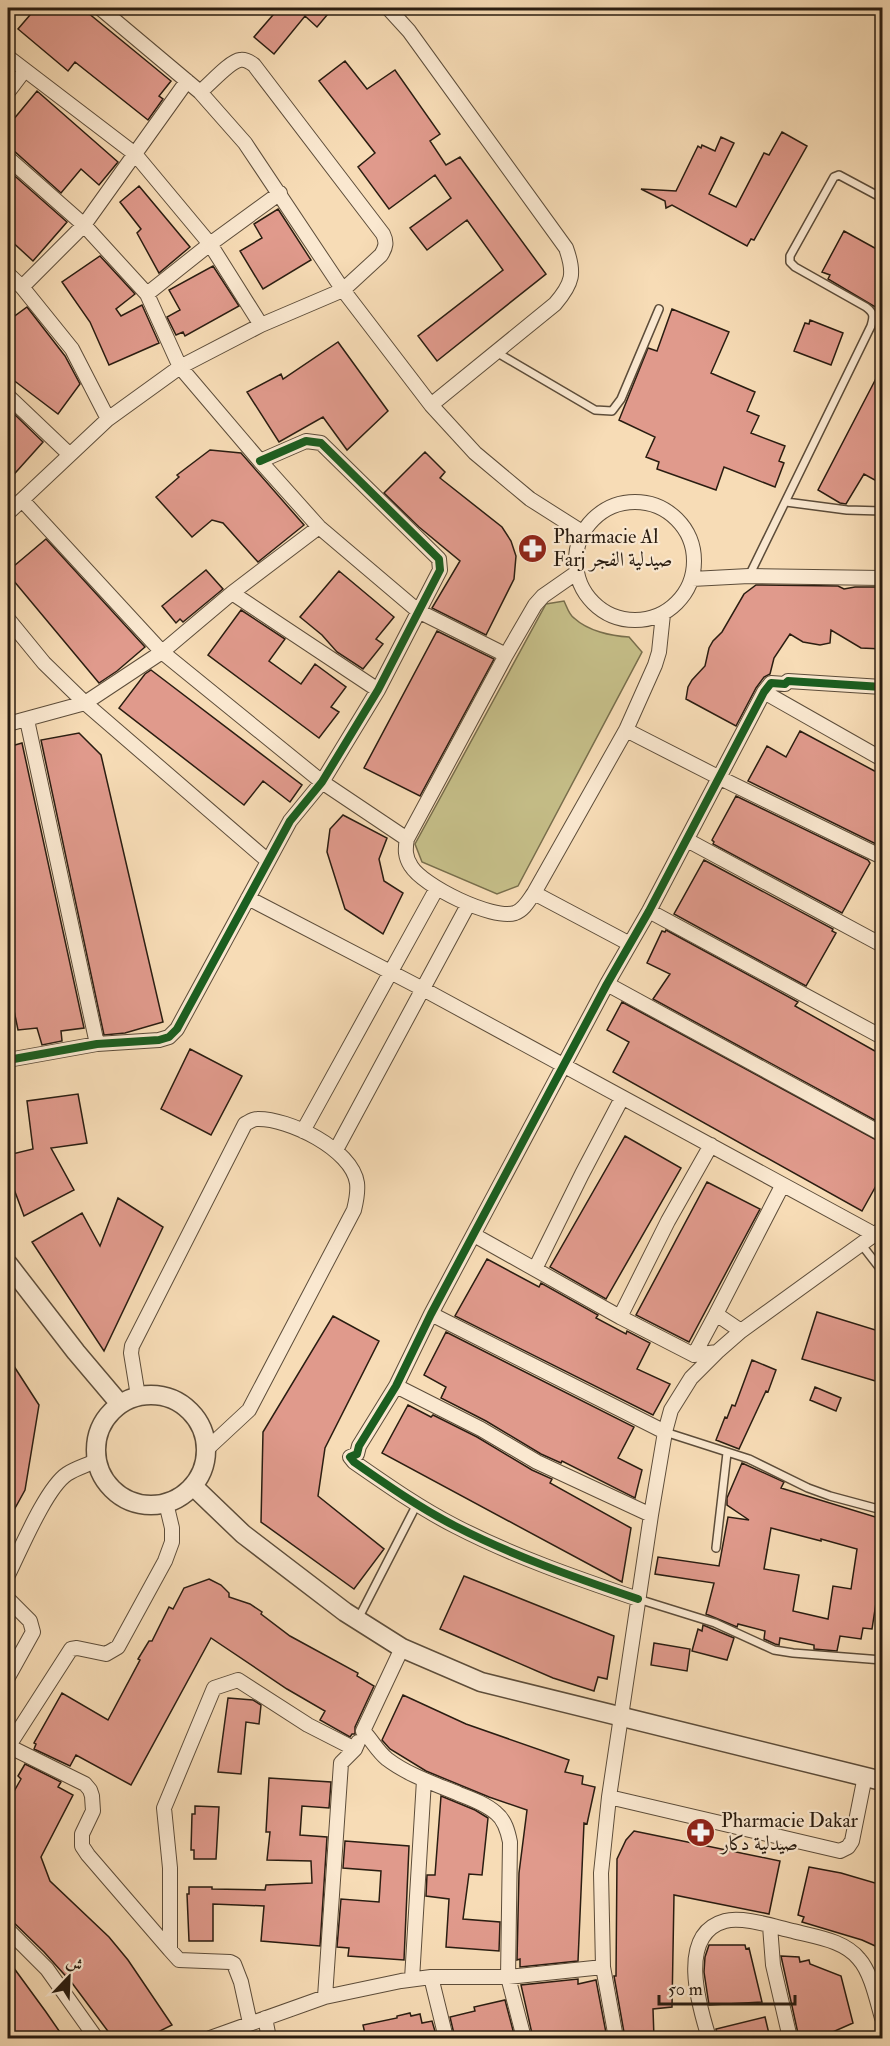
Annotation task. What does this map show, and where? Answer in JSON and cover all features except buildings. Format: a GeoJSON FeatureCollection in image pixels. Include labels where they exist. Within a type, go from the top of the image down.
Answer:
{"type":"FeatureCollection","features":[{"type":"Feature","properties":{"kind":"street"},"geometry":{"type":"LineString","coordinates":[[100,8],[200,92],[245,143],[343,290],[431,405],[475,453],[530,499],[582,532]]}},
{"type":"Feature","properties":{"kind":"street"},"geometry":{"type":"LineString","coordinates":[[388,8],[409,31],[559,238],[571,262],[572,276],[561,298],[431,405]]}},
{"type":"Feature","properties":{"kind":"street"},"geometry":{"type":"LineString","coordinates":[[8,57],[135,154],[210,244],[261,325]]}},
{"type":"Feature","properties":{"kind":"street"},"geometry":{"type":"LineString","coordinates":[[9,509],[22,500],[108,419],[180,367],[261,325],[343,290],[381,255],[386,244],[383,234],[254,65],[240,59],[232,62],[200,92]]}},
{"type":"Feature","properties":{"kind":"street"},"geometry":{"type":"LineString","coordinates":[[8,92],[24,71]]}},
{"type":"Feature","properties":{"kind":"street"},"geometry":{"type":"LineString","coordinates":[[22,287],[84,225],[187,81]]}},
{"type":"Feature","properties":{"kind":"street"},"geometry":{"type":"LineString","coordinates":[[8,158],[84,225],[147,294],[180,367],[319,526],[418,611],[506,655]]}},
{"type":"Feature","properties":{"kind":"street"},"geometry":{"type":"LineString","coordinates":[[147,294],[280,193]]}},
{"type":"Feature","properties":{"kind":"street"},"geometry":{"type":"LineString","coordinates":[[8,274],[22,287],[72,350],[108,419]]}},
{"type":"Feature","properties":{"kind":"street"},"geometry":{"type":"LineString","coordinates":[[8,396],[69,454]]}},
{"type":"Feature","properties":{"kind":"street"},"geometry":{"type":"LineString","coordinates":[[8,1060],[97,1044],[159,1040],[169,1037],[180,1023],[290,821],[321,782],[378,690],[440,570],[439,559],[321,443],[306,441],[260,461]]}},
{"type":"Feature","properties":{"kind":"street"},"geometry":{"type":"LineString","coordinates":[[22,500],[162,652],[321,782],[407,839]]}},
{"type":"Feature","properties":{"kind":"street"},"geometry":{"type":"LineString","coordinates":[[629,501],[649,503],[667,510],[681,523],[691,540],[694,559],[692,579],[686,593],[676,605],[663,614],[646,620],[627,620],[609,615],[594,605],[583,590],[576,573],[577,545],[582,532],[594,517],[610,506],[629,501]]}},
{"type":"Feature","properties":{"kind":"street"},"geometry":{"type":"LineString","coordinates":[[8,724],[85,704],[162,652],[231,593],[319,526]]}},
{"type":"Feature","properties":{"kind":"street"},"geometry":{"type":"LineString","coordinates":[[576,573],[543,596],[506,655],[407,839],[405,849],[412,869],[437,888],[468,904],[499,914],[514,914],[522,910],[534,893],[627,729],[657,659],[663,614]]}},
{"type":"Feature","properties":{"kind":"street"},"geometry":{"type":"LineString","coordinates":[[692,579],[749,576],[882,578]]}},
{"type":"Feature","properties":{"kind":"street"},"geometry":{"type":"LineString","coordinates":[[231,593],[378,690]]}},
{"type":"Feature","properties":{"kind":"street"},"geometry":{"type":"LineString","coordinates":[[8,619],[44,663],[85,704],[268,861]]}},
{"type":"Feature","properties":{"kind":"street"},"geometry":{"type":"LineString","coordinates":[[638,1599],[494,1545],[455,1526],[417,1504],[350,1457],[357,1454],[359,1446],[396,1386],[431,1314],[607,984],[649,911],[764,692],[771,683],[785,684],[789,681],[882,687]]}},
{"type":"Feature","properties":{"kind":"street"},"geometry":{"type":"LineString","coordinates":[[764,692],[882,759]]}},
{"type":"Feature","properties":{"kind":"street"},"geometry":{"type":"LineString","coordinates":[[27,720],[97,1044]]}},
{"type":"Feature","properties":{"kind":"street"},"geometry":{"type":"LineString","coordinates":[[627,729],[718,777],[882,857]]}},
{"type":"Feature","properties":{"kind":"street"},"geometry":{"type":"LineString","coordinates":[[687,840],[882,945]]}},
{"type":"Feature","properties":{"kind":"street"},"geometry":{"type":"LineString","coordinates":[[303,1131],[437,888]]}},
{"type":"Feature","properties":{"kind":"street"},"geometry":{"type":"LineString","coordinates":[[534,893],[630,944]]}},
{"type":"Feature","properties":{"kind":"street"},"geometry":{"type":"LineString","coordinates":[[248,898],[423,989],[782,1186],[880,1234]]}},
{"type":"Feature","properties":{"kind":"street"},"geometry":{"type":"LineString","coordinates":[[336,1150],[468,904]]}},
{"type":"Feature","properties":{"kind":"street"},"geometry":{"type":"LineString","coordinates":[[649,911],[882,1037]]}},
{"type":"Feature","properties":{"kind":"street"},"geometry":{"type":"LineString","coordinates":[[607,984],[882,1134]]}},
{"type":"Feature","properties":{"kind":"street"},"geometry":{"type":"LineString","coordinates":[[535,1269],[622,1098]]}},
{"type":"Feature","properties":{"kind":"street"},"geometry":{"type":"LineString","coordinates":[[138,1396],[131,1353],[132,1346],[245,1124],[255,1119],[273,1121],[303,1131],[336,1150],[353,1172],[357,1182],[354,1210],[249,1410],[207,1449]]}},
{"type":"Feature","properties":{"kind":"street"},"geometry":{"type":"LineString","coordinates":[[620,1317],[668,1221],[711,1145]]}},
{"type":"Feature","properties":{"kind":"street"},"geometry":{"type":"LineString","coordinates":[[694,1356],[782,1186]]}},
{"type":"Feature","properties":{"kind":"street"},"geometry":{"type":"LineString","coordinates":[[616,2038],[603,1967],[601,1873],[609,1797],[638,1599],[665,1432],[671,1410],[691,1378],[741,1331],[861,1244],[880,1234]]}},
{"type":"Feature","properties":{"kind":"street"},"geometry":{"type":"LineString","coordinates":[[474,1235],[694,1356],[717,1352]]}},
{"type":"Feature","properties":{"kind":"street"},"geometry":{"type":"LineString","coordinates":[[8,1264],[76,1352],[120,1404]]}},
{"type":"Feature","properties":{"kind":"street"},"geometry":{"type":"LineString","coordinates":[[431,1314],[665,1432]]}},
{"type":"Feature","properties":{"kind":"street"},"geometry":{"type":"LineString","coordinates":[[716,1314],[741,1331]]}},
{"type":"Feature","properties":{"kind":"street"},"geometry":{"type":"LineString","coordinates":[[396,1386],[481,1429],[537,1462],[651,1515]]}},
{"type":"Feature","properties":{"kind":"street"},"geometry":{"type":"LineString","coordinates":[[138,1396],[162,1396],[185,1406],[196,1418],[204,1432],[207,1449],[203,1469],[193,1486],[181,1497],[166,1503],[148,1505],[130,1501],[115,1491],[104,1477],[97,1460],[96,1444],[100,1429],[108,1414],[120,1404],[138,1396]]}},
{"type":"Feature","properties":{"kind":"street"},"geometry":{"type":"LineString","coordinates":[[8,1575],[48,1497],[59,1482],[67,1474],[97,1460]]}},
{"type":"Feature","properties":{"kind":"street"},"geometry":{"type":"LineString","coordinates":[[193,1486],[243,1534],[345,1612],[402,1648],[482,1682],[874,1779],[852,1841],[848,1847],[840,1851],[609,1797]]}},
{"type":"Feature","properties":{"kind":"street"},"geometry":{"type":"LineString","coordinates":[[166,1503],[172,1528],[172,1542],[165,1561],[117,1647],[106,1654],[71,1649],[8,1747],[85,1784],[92,1796],[93,1804],[93,1811],[82,1833],[82,1846],[88,1855],[179,1960],[234,1964],[241,1982],[250,2023]]}},
{"type":"Feature","properties":{"kind":"street"},"geometry":{"type":"LineString","coordinates":[[8,1599],[30,1621],[33,1629],[30,1639],[8,1677]]}},
{"type":"Feature","properties":{"kind":"street"},"geometry":{"type":"LineString","coordinates":[[325,1997],[341,1763],[355,1749],[402,1648]]}},
{"type":"Feature","properties":{"kind":"street"},"geometry":{"type":"LineString","coordinates":[[170,1950],[170,1868],[164,1808],[214,1688],[238,1680],[308,1725],[355,1749]]}},
{"type":"Feature","properties":{"kind":"street"},"geometry":{"type":"LineString","coordinates":[[363,1731],[373,1741],[376,1749],[388,1760],[424,1780],[485,1805],[498,1814],[508,1832],[510,1842],[508,1977],[524,2038]]}},
{"type":"Feature","properties":{"kind":"street"},"geometry":{"type":"LineString","coordinates":[[412,1979],[424,1780]]}},
{"type":"Feature","properties":{"kind":"street"},"geometry":{"type":"LineString","coordinates":[[709,2038],[699,1999],[695,1970],[696,1956],[704,1935],[725,1921],[738,1919],[836,1943],[850,1950],[863,1964],[882,2018]]}},
{"type":"Feature","properties":{"kind":"street"},"geometry":{"type":"LineString","coordinates":[[770,1926],[773,1965],[790,2038]]}},
{"type":"Feature","properties":{"kind":"street"},"geometry":{"type":"LineString","coordinates":[[8,1930],[47,1969],[96,2038]]}},
{"type":"Feature","properties":{"kind":"street"},"geometry":{"type":"LineString","coordinates":[[210,2038],[325,1997],[412,1979],[508,1977],[603,1967]]}},
{"type":"Feature","properties":{"kind":"street"},"geometry":{"type":"LineString","coordinates":[[431,1977],[446,2038]]}},
{"type":"Feature","properties":{"kind":"street"},"geometry":{"type":"LineString","coordinates":[[265,2018],[269,2038]]}},
{"type":"Feature","properties":{"kind":"lane"},"geometry":{"type":"LineString","coordinates":[[749,576],[874,316],[873,312],[866,307],[795,267],[790,262],[790,256],[834,177],[839,175],[846,178],[882,198]]}},
{"type":"Feature","properties":{"kind":"lane"},"geometry":{"type":"LineString","coordinates":[[496,352],[595,410],[612,411],[621,399],[659,309]]}},
{"type":"Feature","properties":{"kind":"lane"},"geometry":{"type":"LineString","coordinates":[[786,502],[847,510],[882,511]]}},
{"type":"Feature","properties":{"kind":"lane"},"geometry":{"type":"LineString","coordinates":[[861,1244],[882,1271]]}},
{"type":"Feature","properties":{"kind":"lane"},"geometry":{"type":"LineString","coordinates":[[882,1413],[880,1425],[882,1448]]}},
{"type":"Feature","properties":{"kind":"lane"},"geometry":{"type":"LineString","coordinates":[[665,1432],[749,1459],[788,1479],[830,1496],[882,1510]]}},
{"type":"Feature","properties":{"kind":"lane"},"geometry":{"type":"LineString","coordinates":[[716,1548],[727,1452]]}},
{"type":"Feature","properties":{"kind":"lane"},"geometry":{"type":"LineString","coordinates":[[358,1619],[417,1504]]}},
{"type":"Feature","properties":{"kind":"lane"},"geometry":{"type":"LineString","coordinates":[[638,1599],[721,1625],[774,1650],[882,1660]]}},
{"type":"Feature","properties":{"kind":"shaded area"},"geometry":{"type":"Polygon","coordinates":[[[564,601],[571,615],[580,623],[600,632],[629,637],[642,652],[518,886],[497,894],[422,862],[415,844],[546,604],[564,601]]]}},
{"type":"Feature","properties":{"kind":"cycle path"},"geometry":{"type":"LineString","coordinates":[[8,1060],[97,1044],[159,1040],[169,1037],[177,1029],[290,821],[322,782],[378,690],[440,570],[439,559],[321,443],[306,441],[260,461]]}},
{"type":"Feature","properties":{"kind":"cycle path"},"geometry":{"type":"LineString","coordinates":[[638,1599],[545,1566],[477,1537],[416,1504],[350,1457],[357,1454],[359,1446],[396,1386],[431,1314],[607,984],[649,911],[764,692],[771,683],[785,684],[788,681],[882,687]]}},
{"type":"Feature","properties":{"kind":"place","name":"Pharmacie Al Farj صيدلية الفجر"},"geometry":{"type":"Point","coordinates":[532,548]}},
{"type":"Feature","properties":{"kind":"place","name":"Pharmacie Dakar صيدلية دكار"},"geometry":{"type":"Point","coordinates":[700,1832]}}]}
